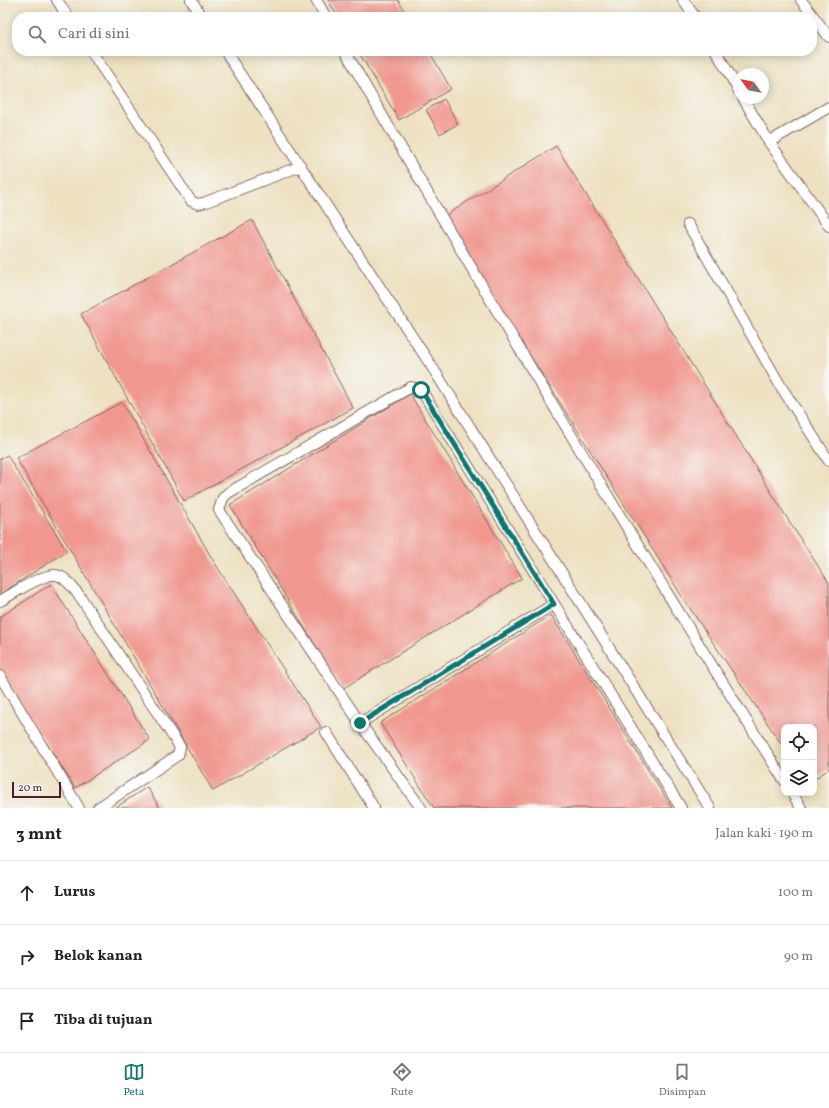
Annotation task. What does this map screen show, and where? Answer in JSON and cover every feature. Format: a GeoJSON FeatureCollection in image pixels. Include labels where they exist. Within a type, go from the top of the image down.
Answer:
{"type":"FeatureCollection","features":[{"type":"Feature","properties":{"kind":"lane"},"geometry":{"type":"LineString","coordinates":[[57,0],[65,12]]}},
{"type":"Feature","properties":{"kind":"lane"},"geometry":{"type":"LineString","coordinates":[[191,0],[199,12]]}},
{"type":"Feature","properties":{"kind":"lane"},"geometry":{"type":"LineString","coordinates":[[316,0],[323,12]]}},
{"type":"Feature","properties":{"kind":"lane"},"geometry":{"type":"LineString","coordinates":[[683,0],[691,12]]}},
{"type":"Feature","properties":{"kind":"lane"},"geometry":{"type":"LineString","coordinates":[[801,0],[810,12]]}},
{"type":"Feature","properties":{"kind":"lane"},"geometry":{"type":"LineString","coordinates":[[817,22],[829,38]]}},
{"type":"Feature","properties":{"kind":"lane"},"geometry":{"type":"LineString","coordinates":[[94,56],[191,201],[198,204],[206,202],[301,166]]}},
{"type":"Feature","properties":{"kind":"lane"},"geometry":{"type":"LineString","coordinates":[[228,56],[439,377],[710,808]]}},
{"type":"Feature","properties":{"kind":"lane"},"geometry":{"type":"LineString","coordinates":[[348,56],[474,273],[694,638],[781,775]]}},
{"type":"Feature","properties":{"kind":"lane"},"geometry":{"type":"LineString","coordinates":[[719,56],[733,81]]}},
{"type":"Feature","properties":{"kind":"lane"},"geometry":{"type":"LineString","coordinates":[[747,104],[769,142],[829,226]]}},
{"type":"Feature","properties":{"kind":"lane"},"geometry":{"type":"LineString","coordinates":[[769,142],[829,107]]}},
{"type":"Feature","properties":{"kind":"lane"},"geometry":{"type":"LineString","coordinates":[[688,224],[780,385],[829,461]]}},
{"type":"Feature","properties":{"kind":"lane"},"geometry":{"type":"LineString","coordinates":[[421,808],[360,723],[219,510],[223,498],[228,493],[411,387],[421,390],[681,808]]}},
{"type":"Feature","properties":{"kind":"lane"},"geometry":{"type":"LineString","coordinates":[[0,601],[45,576],[57,575],[67,581],[79,596],[180,747],[178,755],[98,808]]}},
{"type":"Feature","properties":{"kind":"lane"},"geometry":{"type":"LineString","coordinates":[[360,723],[554,604]]}},
{"type":"Feature","properties":{"kind":"lane"},"geometry":{"type":"LineString","coordinates":[[0,676],[79,808]]}},
{"type":"Feature","properties":{"kind":"lane"},"geometry":{"type":"LineString","coordinates":[[326,732],[374,808]]}},
{"type":"Feature","properties":{"kind":"lane"},"geometry":{"type":"LineString","coordinates":[[794,796],[802,808]]}},
{"type":"Feature","properties":{"kind":"building"},"geometry":{"type":"Polygon","coordinates":[[[328,0],[398,0],[405,12],[335,12],[328,0]]]}},
{"type":"Feature","properties":{"kind":"building"},"geometry":{"type":"Polygon","coordinates":[[[361,56],[432,56],[451,89],[399,120],[361,56]]]}},
{"type":"Feature","properties":{"kind":"building"},"geometry":{"type":"Polygon","coordinates":[[[444,99],[458,124],[440,134],[426,110],[444,99]]]}},
{"type":"Feature","properties":{"kind":"building"},"geometry":{"type":"Polygon","coordinates":[[[556,146],[829,583],[829,769],[817,777],[817,724],[781,724],[781,744],[685,601],[443,217],[556,146]]]}},
{"type":"Feature","properties":{"kind":"building"},"geometry":{"type":"Polygon","coordinates":[[[252,220],[353,408],[184,501],[81,314],[252,220]]]}},
{"type":"Feature","properties":{"kind":"building"},"geometry":{"type":"Polygon","coordinates":[[[410,394],[522,578],[342,689],[230,505],[410,394]]]}},
{"type":"Feature","properties":{"kind":"building"},"geometry":{"type":"Polygon","coordinates":[[[122,402],[214,562],[321,727],[213,791],[16,458],[122,402]]]}},
{"type":"Feature","properties":{"kind":"building"},"geometry":{"type":"Polygon","coordinates":[[[7,455],[67,551],[0,594],[0,459],[7,455]]]}},
{"type":"Feature","properties":{"kind":"building"},"geometry":{"type":"Polygon","coordinates":[[[51,584],[150,740],[75,788],[0,670],[0,617],[51,584]]]}},
{"type":"Feature","properties":{"kind":"building"},"geometry":{"type":"Polygon","coordinates":[[[551,615],[672,808],[434,808],[380,723],[551,615]]]}},
{"type":"Feature","properties":{"kind":"building"},"geometry":{"type":"Polygon","coordinates":[[[147,787],[160,808],[115,808],[147,787]]]}},
{"type":"Feature","properties":{"kind":"route"},"geometry":{"type":"LineString","coordinates":[[360,723],[554,604],[421,390]]}}]}
